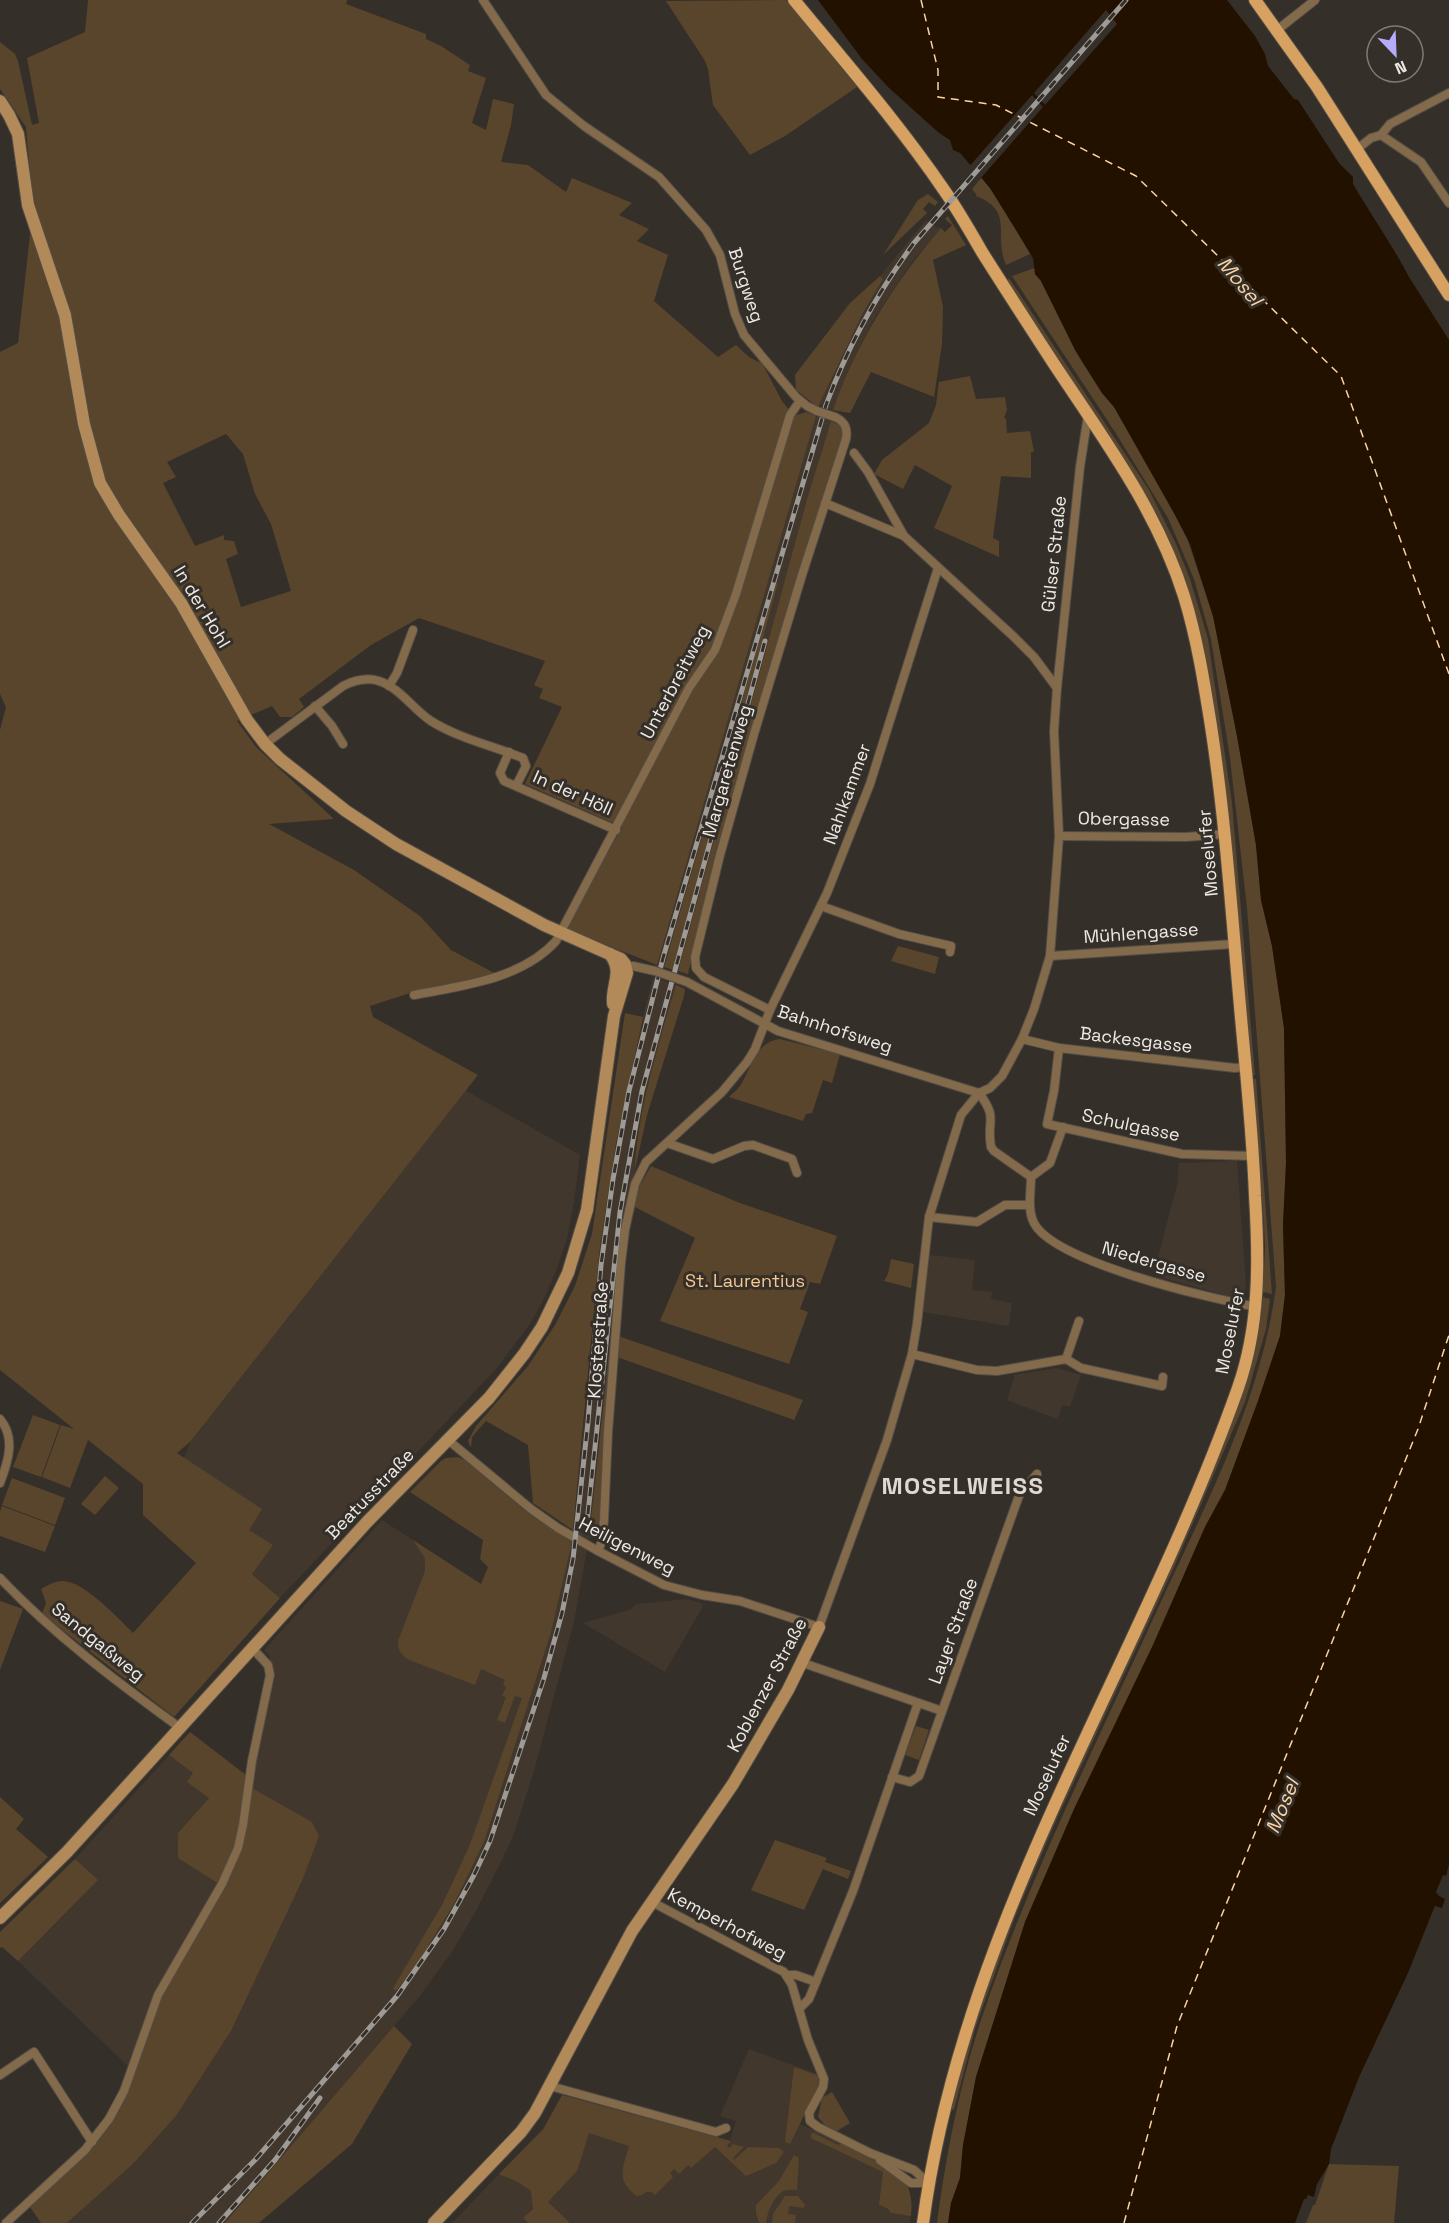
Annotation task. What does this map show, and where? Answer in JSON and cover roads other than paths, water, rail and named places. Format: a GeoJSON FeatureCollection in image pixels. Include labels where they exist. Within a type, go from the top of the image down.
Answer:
{"type":"FeatureCollection","features":[{"type":"Feature","properties":{"kind":"main road"},"geometry":{"type":"LineString","coordinates":[[794,0],[944,190],[1088,415]]}},
{"type":"Feature","properties":{"kind":"main road"},"geometry":{"type":"LineString","coordinates":[[1255,0],[1317,87],[1449,295]]}},
{"type":"Feature","properties":{"kind":"main road","name":"Moselufer"},"geometry":{"type":"LineString","coordinates":[[922,2223],[941,2121],[964,2033],[1010,1904],[1045,1822],[1163,1573],[1191,1508],[1241,1379],[1257,1307],[1258,1273],[1253,1156],[1246,1067],[1225,834],[1200,662],[1181,587],[1164,545],[1141,499],[1088,415]]}},
{"type":"Feature","properties":{"kind":"street","name":"Burgweg"},"geometry":{"type":"LineString","coordinates":[[483,0],[546,95],[584,126],[659,177],[706,230],[723,262],[735,314],[749,342],[800,401],[844,423],[847,435],[825,503]]}},
{"type":"Feature","properties":{"kind":"street"},"geometry":{"type":"LineString","coordinates":[[1276,31],[1316,0]]}},
{"type":"Feature","properties":{"kind":"street"},"geometry":{"type":"LineString","coordinates":[[1356,150],[1371,138],[1381,135],[1390,124],[1449,93]]}},
{"type":"Feature","properties":{"kind":"street","name":"In der Hohl"},"geometry":{"type":"LineString","coordinates":[[0,101],[18,134],[28,205],[65,315],[84,424],[100,483],[182,603],[247,720],[280,759],[346,811],[396,844],[561,934],[621,959],[622,967]]}},
{"type":"Feature","properties":{"kind":"street"},"geometry":{"type":"LineString","coordinates":[[1381,135],[1421,162],[1449,203]]}},
{"type":"Feature","properties":{"kind":"street","name":"Unterbreitweg"},"geometry":{"type":"LineString","coordinates":[[414,995],[487,980],[514,970],[553,945],[561,934],[689,687],[715,650],[736,594],[790,415],[800,401]]}},
{"type":"Feature","properties":{"kind":"street","name":"Gülser Straße"},"geometry":{"type":"LineString","coordinates":[[979,1093],[1001,1079],[1022,1039],[1050,956],[1059,836],[1054,731],[1057,688],[1080,467],[1088,415]]}},
{"type":"Feature","properties":{"kind":"street"},"geometry":{"type":"LineString","coordinates":[[854,453],[868,472],[904,536],[1013,636],[1034,657],[1057,688]]}},
{"type":"Feature","properties":{"kind":"street"},"geometry":{"type":"LineString","coordinates":[[825,503],[904,536]]}},
{"type":"Feature","properties":{"kind":"street","name":"Margaretenweg"},"geometry":{"type":"LineString","coordinates":[[770,1010],[701,974],[696,968],[696,950],[742,777],[825,503]]}},
{"type":"Feature","properties":{"kind":"street","name":"Nahlkammer"},"geometry":{"type":"LineString","coordinates":[[765,1023],[821,906],[870,784],[938,568]]}},
{"type":"Feature","properties":{"kind":"street"},"geometry":{"type":"LineString","coordinates":[[389,686],[397,673],[412,630]]}},
{"type":"Feature","properties":{"kind":"street","name":"In der Höll"},"geometry":{"type":"LineString","coordinates":[[265,744],[343,686],[358,680],[371,679],[389,686],[436,724],[523,758],[526,763],[516,786]]}},
{"type":"Feature","properties":{"kind":"street"},"geometry":{"type":"LineString","coordinates":[[315,706],[332,726],[343,744]]}},
{"type":"Feature","properties":{"kind":"street","name":"In der Höll"},"geometry":{"type":"LineString","coordinates":[[508,752],[500,773],[504,781],[616,830]]}},
{"type":"Feature","properties":{"kind":"street","name":"Obergasse"},"geometry":{"type":"LineString","coordinates":[[1059,836],[1091,834],[1186,837],[1225,834]]}},
{"type":"Feature","properties":{"kind":"street"},"geometry":{"type":"LineString","coordinates":[[821,906],[899,934],[951,946],[950,952]]}},
{"type":"Feature","properties":{"kind":"street","name":"Mühlengasse"},"geometry":{"type":"LineString","coordinates":[[1050,956],[1234,944]]}},
{"type":"Feature","properties":{"kind":"street","name":"Bahnhofsweg"},"geometry":{"type":"LineString","coordinates":[[622,967],[655,971],[687,982],[778,1030],[979,1093]]}},
{"type":"Feature","properties":{"kind":"street","name":"Beatusstraße"},"geometry":{"type":"LineString","coordinates":[[0,1918],[67,1852],[251,1647],[367,1522],[489,1398],[525,1354],[542,1327],[565,1281],[575,1253],[586,1209],[614,1016],[626,975],[622,967]]}},
{"type":"Feature","properties":{"kind":"street","name":"Klosterstraße"},"geometry":{"type":"LineString","coordinates":[[598,1551],[602,1541],[604,1519],[621,1263],[625,1230],[635,1184],[646,1162],[722,1092],[747,1062],[765,1023]]}},
{"type":"Feature","properties":{"kind":"street","name":"Backesgasse"},"geometry":{"type":"LineString","coordinates":[[1022,1039],[1059,1048],[1235,1068],[1246,1067]]}},
{"type":"Feature","properties":{"kind":"street"},"geometry":{"type":"LineString","coordinates":[[1059,1048],[1047,1124],[1063,1128]]}},
{"type":"Feature","properties":{"kind":"street"},"geometry":{"type":"LineString","coordinates":[[929,1217],[977,1222],[1005,1205],[1030,1205],[1031,1177],[991,1146],[992,1115],[990,1107],[979,1093]]}},
{"type":"Feature","properties":{"kind":"street","name":"Koblenzer Straße"},"geometry":{"type":"LineString","coordinates":[[434,2223],[526,2125],[550,2086],[632,1931],[733,1784],[803,1663],[819,1628],[887,1440],[912,1354],[929,1217],[962,1115],[979,1093]]}},
{"type":"Feature","properties":{"kind":"street","name":"Schulgasse"},"geometry":{"type":"LineString","coordinates":[[1031,1177],[1050,1163],[1063,1128],[1182,1154],[1253,1156]]}},
{"type":"Feature","properties":{"kind":"street"},"geometry":{"type":"LineString","coordinates":[[667,1143],[713,1159],[744,1146],[753,1145],[792,1159],[797,1173]]}},
{"type":"Feature","properties":{"kind":"street","name":"Niedergasse"},"geometry":{"type":"LineString","coordinates":[[1030,1205],[1032,1220],[1041,1233],[1090,1261],[1109,1269],[1257,1307]]}},
{"type":"Feature","properties":{"kind":"street"},"geometry":{"type":"LineString","coordinates":[[1066,1359],[1079,1321]]}},
{"type":"Feature","properties":{"kind":"street"},"geometry":{"type":"LineString","coordinates":[[912,1354],[977,1370],[998,1371],[1066,1359],[1081,1368],[1161,1386],[1163,1377]]}},
{"type":"Feature","properties":{"kind":"street"},"geometry":{"type":"LineString","coordinates":[[0,1419],[5,1425],[10,1443],[8,1462],[0,1483]]}},
{"type":"Feature","properties":{"kind":"street","name":"Heiligenweg"},"geometry":{"type":"LineString","coordinates":[[448,1440],[537,1513],[598,1551],[664,1585],[702,1595],[740,1601],[819,1628]]}},
{"type":"Feature","properties":{"kind":"street","name":"Layer Straße"},"geometry":{"type":"LineString","coordinates":[[892,1777],[910,1782],[917,1779],[1020,1493],[1037,1474]]}},
{"type":"Feature","properties":{"kind":"street","name":"Sandgaßweg"},"geometry":{"type":"LineString","coordinates":[[0,1578],[23,1603],[99,1666],[179,1727]]}},
{"type":"Feature","properties":{"kind":"street"},"geometry":{"type":"LineString","coordinates":[[6,2223],[92,2142],[109,2119],[124,2091],[158,1995],[222,1884],[238,1848],[252,1761],[270,1675],[268,1665],[251,1647]]}},
{"type":"Feature","properties":{"kind":"street"},"geometry":{"type":"LineString","coordinates":[[803,1663],[942,1711]]}},
{"type":"Feature","properties":{"kind":"street","name":"Layer Straße"},"geometry":{"type":"LineString","coordinates":[[816,1982],[853,1891],[918,1703]]}},
{"type":"Feature","properties":{"kind":"street","name":"Kemperhofweg"},"geometry":{"type":"LineString","coordinates":[[652,1902],[777,1967],[786,1975],[792,1985],[808,2040],[825,2081],[809,2113],[809,2118],[818,2127],[870,2153],[914,2170],[928,2183]]}},
{"type":"Feature","properties":{"kind":"street","name":"Kemperhofweg"},"geometry":{"type":"LineString","coordinates":[[786,1975],[796,1975],[816,1982]]}},
{"type":"Feature","properties":{"kind":"street"},"geometry":{"type":"LineString","coordinates":[[799,2009],[807,2002],[816,1982]]}},
{"type":"Feature","properties":{"kind":"street"},"geometry":{"type":"LineString","coordinates":[[0,2075],[34,2052],[92,2142]]}},
{"type":"Feature","properties":{"kind":"street"},"geometry":{"type":"LineString","coordinates":[[550,2086],[716,2132],[726,2128]]}},
{"type":"Feature","properties":{"kind":"water","name":"Mosel"},"geometry":{"type":"Polygon","coordinates":[[[818,0],[1227,0],[1255,36],[1265,54],[1268,66],[1294,99],[1298,100],[1339,163],[1353,177],[1353,184],[1449,340],[1449,1864],[1446,1876],[1443,1875],[1436,1892],[1445,1899],[1442,1908],[1435,1906],[1434,1908],[1408,1973],[1359,2077],[1331,2149],[1329,2164],[1317,2184],[1314,2197],[1306,2194],[1308,2195],[1304,2199],[1295,2223],[948,2223],[951,2203],[960,2178],[963,2145],[976,2077],[1025,1922],[1074,1809],[1153,1645],[1205,1527],[1225,1490],[1280,1336],[1285,1295],[1284,1028],[1272,946],[1261,900],[1256,845],[1237,736],[1213,616],[1190,544],[1114,407],[1102,393],[1075,350],[1041,281],[1035,274],[1033,258],[990,188],[960,153],[953,150],[950,140],[939,133],[888,87],[862,59],[818,0]]]}},
{"type":"Feature","properties":{"kind":"railway"},"geometry":{"type":"LineString","coordinates":[[192,2223],[255,2160],[397,1996],[444,1929],[490,1841],[544,1678],[562,1613],[573,1559],[588,1422],[601,1265],[613,1179],[629,1091],[663,958],[826,405],[864,321],[914,243],[1126,0]]}},
{"type":"Feature","properties":{"kind":"railway"},"geometry":{"type":"LineString","coordinates":[[586,1532],[620,1212],[642,1091],[765,641]]}},
{"type":"Feature","properties":{"kind":"railway"},"geometry":{"type":"LineString","coordinates":[[219,2223],[275,2160],[320,2098]]}},
{"type":"Feature","properties":{"kind":"district","name":"MOSELWEISS"},"geometry":{"type":"Point","coordinates":[963,1486]}},
{"type":"Feature","properties":{"kind":"park label","name":"St. Laurentius"},"geometry":{"type":"Point","coordinates":[745,1281]}}]}
